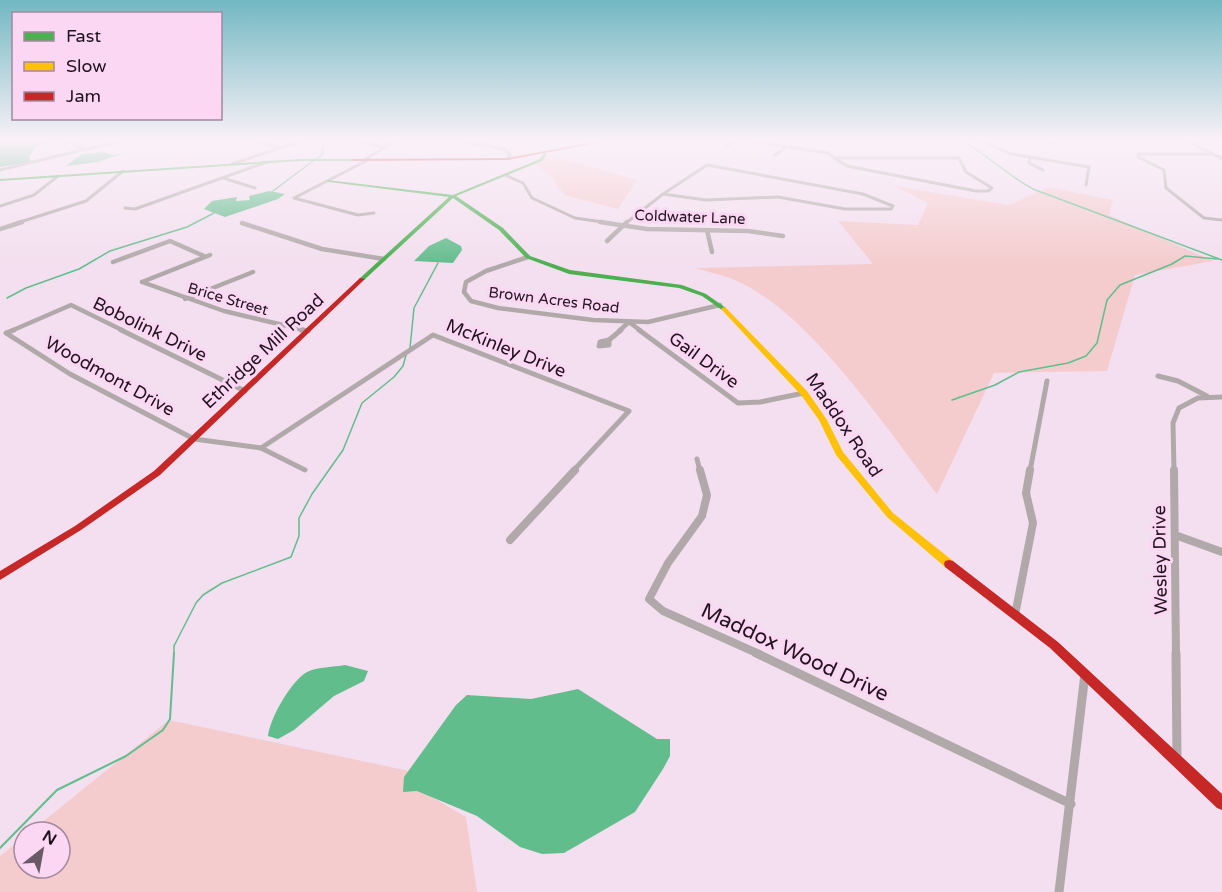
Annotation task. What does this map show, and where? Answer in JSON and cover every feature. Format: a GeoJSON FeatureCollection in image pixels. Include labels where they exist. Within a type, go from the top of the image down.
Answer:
{"type":"FeatureCollection","features":[{"type":"Feature","properties":{"kind":"street"},"geometry":{"type":"LineString","coordinates":[[0,206],[33,195],[51,182]]}},
{"type":"Feature","properties":{"kind":"street"},"geometry":{"type":"LineString","coordinates":[[0,229],[86,201],[110,182]]}},
{"type":"Feature","properties":{"kind":"street"},"geometry":{"type":"LineString","coordinates":[[125,208],[135,209],[212,182]]}},
{"type":"Feature","properties":{"kind":"street"},"geometry":{"type":"LineString","coordinates":[[234,182],[255,188]]}},
{"type":"Feature","properties":{"kind":"street"},"geometry":{"type":"LineString","coordinates":[[328,182],[295,198],[346,213],[374,213]]}},
{"type":"Feature","properties":{"kind":"street"},"geometry":{"type":"LineString","coordinates":[[334,182],[453,196]]}},
{"type":"Feature","properties":{"kind":"street","name":"Ethridge Mill Road"},"geometry":{"type":"LineString","coordinates":[[0,576],[128,495],[194,440],[438,207],[453,196],[489,182]]}},
{"type":"Feature","properties":{"kind":"street","name":"Coldwater Lane"},"geometry":{"type":"LineString","coordinates":[[520,182],[532,198],[565,214],[622,226],[658,230],[756,231],[783,237]]}},
{"type":"Feature","properties":{"kind":"street"},"geometry":{"type":"LineString","coordinates":[[607,242],[622,226],[682,182]]}},
{"type":"Feature","properties":{"kind":"street"},"geometry":{"type":"LineString","coordinates":[[663,194],[706,200],[778,196],[851,209],[891,209],[893,206],[863,194],[799,182]]}},
{"type":"Feature","properties":{"kind":"street"},"geometry":{"type":"LineString","coordinates":[[924,182],[979,191],[992,188],[982,182]]}},
{"type":"Feature","properties":{"kind":"street"},"geometry":{"type":"LineString","coordinates":[[1165,182],[1166,188],[1204,218],[1209,225]]}},
{"type":"Feature","properties":{"kind":"street","name":"Maddox Road"},"geometry":{"type":"LineString","coordinates":[[453,196],[501,229],[528,257],[569,272],[680,286],[704,295],[720,305],[804,393],[823,420],[839,453],[890,514],[943,560],[1015,615],[1085,674],[1222,803]]}},
{"type":"Feature","properties":{"kind":"street"},"geometry":{"type":"LineString","coordinates":[[1204,218],[1222,220]]}},
{"type":"Feature","properties":{"kind":"street"},"geometry":{"type":"LineString","coordinates":[[242,223],[322,249],[384,259]]}},
{"type":"Feature","properties":{"kind":"street"},"geometry":{"type":"LineString","coordinates":[[707,230],[712,252]]}},
{"type":"Feature","properties":{"kind":"street"},"geometry":{"type":"LineString","coordinates":[[113,262],[170,242],[204,256],[210,255]]}},
{"type":"Feature","properties":{"kind":"street","name":"Brice Street"},"geometry":{"type":"LineString","coordinates":[[204,256],[142,282],[177,297],[251,319],[308,331]]}},
{"type":"Feature","properties":{"kind":"street","name":"Brown Acres Road"},"geometry":{"type":"LineString","coordinates":[[528,257],[486,271],[466,282],[464,292],[471,301],[498,308],[593,320],[629,322],[648,322],[720,305]]}},
{"type":"Feature","properties":{"kind":"street"},"geometry":{"type":"LineString","coordinates":[[184,299],[253,272]]}},
{"type":"Feature","properties":{"kind":"street","name":"Woodmont Drive"},"geometry":{"type":"LineString","coordinates":[[75,307],[71,305],[6,333],[70,374],[194,440]]}},
{"type":"Feature","properties":{"kind":"street","name":"Bobolink Drive"},"geometry":{"type":"LineString","coordinates":[[75,307],[245,392]]}},
{"type":"Feature","properties":{"kind":"street"},"geometry":{"type":"LineString","coordinates":[[609,340],[629,322]]}},
{"type":"Feature","properties":{"kind":"street","name":"Gail Drive"},"geometry":{"type":"LineString","coordinates":[[629,322],[738,403],[760,402],[804,393]]}},
{"type":"Feature","properties":{"kind":"street","name":"McKinley Drive"},"geometry":{"type":"LineString","coordinates":[[261,448],[433,335],[628,411],[510,540]]}},
{"type":"Feature","properties":{"kind":"street"},"geometry":{"type":"LineString","coordinates":[[1158,376],[1178,381],[1207,396]]}},
{"type":"Feature","properties":{"kind":"street"},"geometry":{"type":"LineString","coordinates":[[1015,615],[1033,523],[1026,493],[1047,381]]}},
{"type":"Feature","properties":{"kind":"street","name":"Wesley Drive"},"geometry":{"type":"LineString","coordinates":[[1177,759],[1174,414],[1184,403],[1207,396],[1222,397]]}},
{"type":"Feature","properties":{"kind":"street"},"geometry":{"type":"LineString","coordinates":[[194,440],[261,448],[305,470]]}},
{"type":"Feature","properties":{"kind":"street","name":"Maddox Wood Drive"},"geometry":{"type":"LineString","coordinates":[[698,459],[707,495],[702,516],[668,563],[649,599],[663,611],[801,673],[1071,804]]}},
{"type":"Feature","properties":{"kind":"street"},"geometry":{"type":"LineString","coordinates":[[1175,535],[1222,552]]}},
{"type":"Feature","properties":{"kind":"street"},"geometry":{"type":"LineString","coordinates":[[1059,892],[1085,674]]}},
{"type":"Feature","properties":{"kind":"shaded area"},"geometry":{"type":"Polygon","coordinates":[[[555,182],[636,182],[618,209],[564,195],[555,182]]]}},
{"type":"Feature","properties":{"kind":"shaded area"},"geometry":{"type":"Polygon","coordinates":[[[894,186],[1009,205],[1049,187],[1113,200],[1109,215],[1213,261],[1135,275],[1107,371],[994,373],[937,494],[848,378],[796,323],[770,300],[743,284],[696,268],[873,264],[838,221],[918,225],[928,203],[894,186]]]}},
{"type":"Feature","properties":{"kind":"shaded area"},"geometry":{"type":"Polygon","coordinates":[[[269,191],[285,194],[278,199],[225,217],[204,209],[212,201],[237,197],[236,201],[250,200],[249,196],[269,191]]]}},
{"type":"Feature","properties":{"kind":"shaded area"},"geometry":{"type":"Polygon","coordinates":[[[446,238],[461,246],[462,250],[453,263],[414,261],[429,246],[446,238]]]}},
{"type":"Feature","properties":{"kind":"shaded area"},"geometry":{"type":"Polygon","coordinates":[[[345,665],[368,671],[364,681],[334,696],[294,730],[278,739],[268,736],[282,701],[294,683],[307,672],[345,665]]]}},
{"type":"Feature","properties":{"kind":"shaded area"},"geometry":{"type":"Polygon","coordinates":[[[578,689],[657,739],[670,739],[670,756],[635,812],[564,853],[542,854],[520,847],[477,816],[417,791],[403,792],[404,777],[456,705],[467,695],[531,699],[578,689]]]}},
{"type":"Feature","properties":{"kind":"shaded area"},"geometry":{"type":"Polygon","coordinates":[[[169,720],[409,771],[423,792],[466,817],[477,892],[0,892],[0,856],[12,846],[12,880],[72,880],[72,820],[45,820],[169,720]]]}},
{"type":"Feature","properties":{"kind":"waterway"},"geometry":{"type":"LineString","coordinates":[[273,191],[285,182]]}},
{"type":"Feature","properties":{"kind":"waterway"},"geometry":{"type":"LineString","coordinates":[[1020,182],[1033,189],[1222,260]]}},
{"type":"Feature","properties":{"kind":"waterway"},"geometry":{"type":"LineString","coordinates":[[7,298],[26,288],[79,269],[110,251],[187,227],[214,213]]}},
{"type":"Feature","properties":{"kind":"waterway"},"geometry":{"type":"LineString","coordinates":[[952,400],[995,385],[1019,372],[1068,363],[1086,356],[1097,343],[1107,300],[1120,285],[1172,264],[1185,256],[1217,259]]}},
{"type":"Feature","properties":{"kind":"waterway"},"geometry":{"type":"LineString","coordinates":[[410,348],[414,308],[438,263]]}},
{"type":"Feature","properties":{"kind":"waterway"},"geometry":{"type":"LineString","coordinates":[[174,653],[174,646],[196,603],[203,595],[222,583],[291,557],[299,536],[299,518],[312,494],[343,450],[362,403],[394,377],[403,366],[406,355]]}},
{"type":"Feature","properties":{"kind":"waterway"},"geometry":{"type":"LineString","coordinates":[[0,848],[57,790],[126,756],[163,730],[170,719],[174,653]]}},
{"type":"Feature","properties":{"kind":"traffic: fast"},"geometry":{"type":"LineString","coordinates":[[334,182],[453,196],[501,229],[528,257],[569,272],[680,286],[704,295],[724,309]]}},
{"type":"Feature","properties":{"kind":"traffic: fast"},"geometry":{"type":"LineString","coordinates":[[362,279],[453,196],[488,182]]}},
{"type":"Feature","properties":{"kind":"traffic: slow"},"geometry":{"type":"LineString","coordinates":[[724,309],[804,393],[823,420],[839,453],[890,515],[949,564]]}},
{"type":"Feature","properties":{"kind":"traffic: jam"},"geometry":{"type":"LineString","coordinates":[[0,576],[78,528],[157,473],[362,279]]}},
{"type":"Feature","properties":{"kind":"traffic: jam"},"geometry":{"type":"LineString","coordinates":[[949,564],[1054,645],[1222,803]]}}]}
